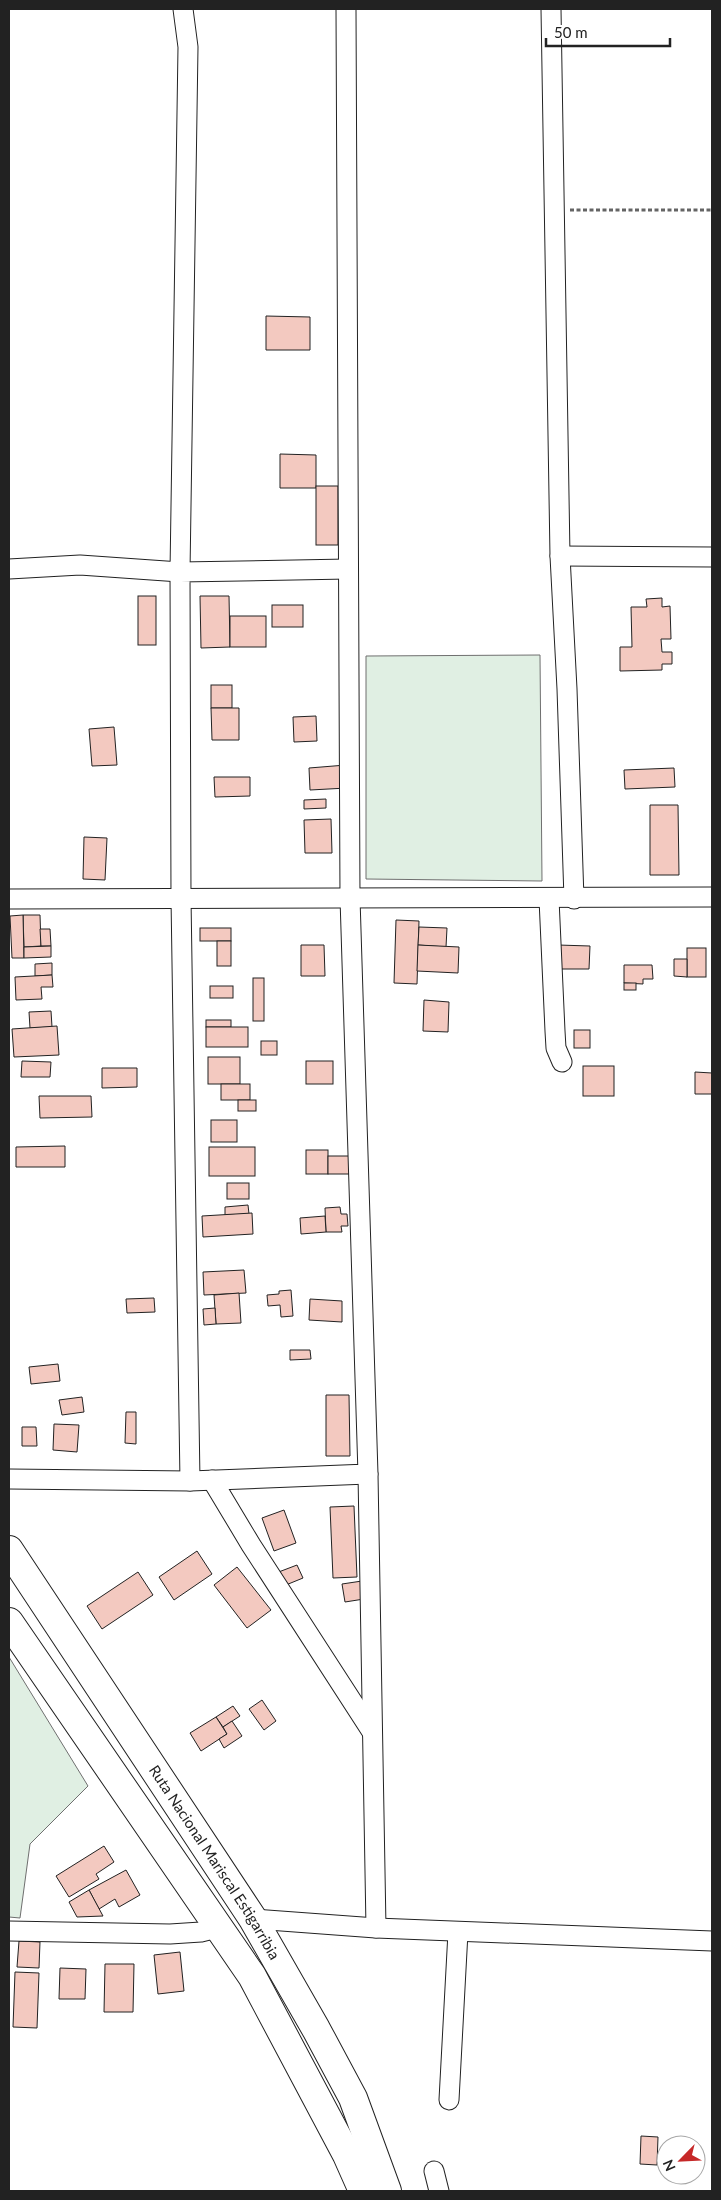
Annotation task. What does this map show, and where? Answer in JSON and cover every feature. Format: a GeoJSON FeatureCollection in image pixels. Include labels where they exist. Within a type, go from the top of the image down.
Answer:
{"type":"FeatureCollection","features":[{"type":"Feature","properties":{"kind":"highway","name":"Ruta Nacional Mariscal Estigarribia"},"geometry":{"type":"LineString","coordinates":[[9,1550],[253,1919],[353,2098],[387,2191]]}},
{"type":"Feature","properties":{"kind":"highway","name":"Ruta Nacional Mariscal Estigarribia"},"geometry":{"type":"LineString","coordinates":[[9,1622],[217,1928],[252,1976],[347,2155],[363,2191]]}},
{"type":"Feature","properties":{"kind":"street"},"geometry":{"type":"LineString","coordinates":[[184,9],[188,47],[180,572],[181,898],[190,1481]]}},
{"type":"Feature","properties":{"kind":"street"},"geometry":{"type":"LineString","coordinates":[[346,9],[350,898],[368,1474],[376,1928]]}},
{"type":"Feature","properties":{"kind":"street"},"geometry":{"type":"LineString","coordinates":[[551,9],[560,556],[574,899]]}},
{"type":"Feature","properties":{"kind":"street"},"geometry":{"type":"LineString","coordinates":[[560,556],[712,556]]}},
{"type":"Feature","properties":{"kind":"street"},"geometry":{"type":"LineString","coordinates":[[9,569],[80,565],[180,572],[348,570]]}},
{"type":"Feature","properties":{"kind":"street"},"geometry":{"type":"LineString","coordinates":[[9,899],[574,899],[712,897]]}},
{"type":"Feature","properties":{"kind":"street"},"geometry":{"type":"LineString","coordinates":[[549,899],[556,1048],[562,1062]]}},
{"type":"Feature","properties":{"kind":"street"},"geometry":{"type":"LineString","coordinates":[[9,1479],[190,1481],[368,1474]]}},
{"type":"Feature","properties":{"kind":"street"},"geometry":{"type":"LineString","coordinates":[[212,1480],[251,1545],[372,1732]]}},
{"type":"Feature","properties":{"kind":"street"},"geometry":{"type":"LineString","coordinates":[[253,1919],[458,1932],[712,1941]]}},
{"type":"Feature","properties":{"kind":"street"},"geometry":{"type":"LineString","coordinates":[[9,1931],[170,1934],[201,1932],[217,1928]]}},
{"type":"Feature","properties":{"kind":"street"},"geometry":{"type":"LineString","coordinates":[[449,2100],[458,1932]]}},
{"type":"Feature","properties":{"kind":"street"},"geometry":{"type":"LineString","coordinates":[[434,2172],[439,2191]]}},
{"type":"Feature","properties":{"kind":"path"},"geometry":{"type":"LineString","coordinates":[[554,210],[712,210]]}},
{"type":"Feature","properties":{"kind":"green space"},"geometry":{"type":"Polygon","coordinates":[[[540,655],[542,881],[366,879],[366,656],[540,655]]]}},
{"type":"Feature","properties":{"kind":"green space"},"geometry":{"type":"Polygon","coordinates":[[[9,1657],[88,1786],[30,1844],[20,1918],[9,1917],[9,1657]]]}},
{"type":"Feature","properties":{"kind":"building"},"geometry":{"type":"Polygon","coordinates":[[[266,316],[310,317],[310,350],[266,350],[266,316]]]}},
{"type":"Feature","properties":{"kind":"building"},"geometry":{"type":"Polygon","coordinates":[[[280,454],[316,455],[316,488],[280,488],[280,454]]]}},
{"type":"Feature","properties":{"kind":"building"},"geometry":{"type":"Polygon","coordinates":[[[316,486],[338,486],[338,545],[316,545],[316,486]]]}},
{"type":"Feature","properties":{"kind":"building"},"geometry":{"type":"Polygon","coordinates":[[[138,596],[156,596],[156,645],[138,645],[138,596]]]}},
{"type":"Feature","properties":{"kind":"building"},"geometry":{"type":"Polygon","coordinates":[[[200,596],[229,596],[230,647],[201,648],[200,596]]]}},
{"type":"Feature","properties":{"kind":"building"},"geometry":{"type":"Polygon","coordinates":[[[662,598],[662,607],[670,606],[671,639],[661,639],[662,652],[672,652],[672,664],[662,664],[662,670],[620,671],[620,647],[632,647],[631,607],[647,607],[646,599],[662,598]]]}},
{"type":"Feature","properties":{"kind":"building"},"geometry":{"type":"Polygon","coordinates":[[[272,605],[303,605],[303,627],[272,627],[272,605]]]}},
{"type":"Feature","properties":{"kind":"building"},"geometry":{"type":"Polygon","coordinates":[[[230,616],[266,616],[266,647],[230,647],[230,616]]]}},
{"type":"Feature","properties":{"kind":"building"},"geometry":{"type":"Polygon","coordinates":[[[211,685],[232,685],[232,708],[211,708],[211,685]]]}},
{"type":"Feature","properties":{"kind":"building"},"geometry":{"type":"Polygon","coordinates":[[[211,708],[239,708],[239,740],[212,740],[211,708]]]}},
{"type":"Feature","properties":{"kind":"building"},"geometry":{"type":"Polygon","coordinates":[[[316,716],[317,741],[294,742],[293,717],[316,716]]]}},
{"type":"Feature","properties":{"kind":"building"},"geometry":{"type":"Polygon","coordinates":[[[114,727],[117,765],[92,766],[89,729],[114,727]]]}},
{"type":"Feature","properties":{"kind":"building"},"geometry":{"type":"Polygon","coordinates":[[[346,765],[347,788],[310,790],[309,768],[346,765]]]}},
{"type":"Feature","properties":{"kind":"building"},"geometry":{"type":"Polygon","coordinates":[[[674,768],[675,787],[625,789],[624,770],[674,768]]]}},
{"type":"Feature","properties":{"kind":"building"},"geometry":{"type":"Polygon","coordinates":[[[214,777],[250,777],[250,796],[215,797],[214,777]]]}},
{"type":"Feature","properties":{"kind":"building"},"geometry":{"type":"Polygon","coordinates":[[[326,799],[326,808],[304,809],[304,800],[326,799]]]}},
{"type":"Feature","properties":{"kind":"building"},"geometry":{"type":"Polygon","coordinates":[[[650,805],[678,805],[679,875],[650,875],[650,805]]]}},
{"type":"Feature","properties":{"kind":"building"},"geometry":{"type":"Polygon","coordinates":[[[331,819],[332,853],[305,853],[304,820],[331,819]]]}},
{"type":"Feature","properties":{"kind":"building"},"geometry":{"type":"Polygon","coordinates":[[[84,837],[107,838],[105,880],[83,879],[84,837]]]}},
{"type":"Feature","properties":{"kind":"building"},"geometry":{"type":"Polygon","coordinates":[[[23,915],[40,915],[41,946],[24,947],[23,915]]]}},
{"type":"Feature","properties":{"kind":"building"},"geometry":{"type":"Polygon","coordinates":[[[23,915],[24,958],[12,958],[10,916],[23,915]]]}},
{"type":"Feature","properties":{"kind":"building"},"geometry":{"type":"Polygon","coordinates":[[[396,920],[419,921],[417,984],[394,983],[396,920]]]}},
{"type":"Feature","properties":{"kind":"building"},"geometry":{"type":"Polygon","coordinates":[[[419,927],[447,928],[446,947],[418,945],[419,927]]]}},
{"type":"Feature","properties":{"kind":"building"},"geometry":{"type":"Polygon","coordinates":[[[200,928],[231,928],[231,941],[200,941],[200,928]]]}},
{"type":"Feature","properties":{"kind":"building"},"geometry":{"type":"Polygon","coordinates":[[[40,929],[50,929],[51,946],[41,946],[40,929]]]}},
{"type":"Feature","properties":{"kind":"building"},"geometry":{"type":"Polygon","coordinates":[[[217,941],[231,941],[231,966],[217,966],[217,941]]]}},
{"type":"Feature","properties":{"kind":"building"},"geometry":{"type":"Polygon","coordinates":[[[301,945],[324,945],[325,976],[301,976],[301,945]]]}},
{"type":"Feature","properties":{"kind":"building"},"geometry":{"type":"Polygon","coordinates":[[[418,945],[459,947],[458,973],[417,971],[418,945]]]}},
{"type":"Feature","properties":{"kind":"building"},"geometry":{"type":"Polygon","coordinates":[[[558,945],[590,946],[589,969],[558,969],[558,945]]]}},
{"type":"Feature","properties":{"kind":"building"},"geometry":{"type":"Polygon","coordinates":[[[51,946],[51,957],[24,958],[24,947],[51,946]]]}},
{"type":"Feature","properties":{"kind":"building"},"geometry":{"type":"Polygon","coordinates":[[[687,948],[706,948],[706,977],[687,977],[687,948]]]}},
{"type":"Feature","properties":{"kind":"building"},"geometry":{"type":"Polygon","coordinates":[[[674,959],[687,959],[687,977],[674,976],[674,959]]]}},
{"type":"Feature","properties":{"kind":"building"},"geometry":{"type":"Polygon","coordinates":[[[52,963],[52,975],[35,976],[35,964],[52,963]]]}},
{"type":"Feature","properties":{"kind":"building"},"geometry":{"type":"Polygon","coordinates":[[[624,965],[652,965],[653,979],[643,979],[643,984],[624,983],[624,965]]]}},
{"type":"Feature","properties":{"kind":"building"},"geometry":{"type":"Polygon","coordinates":[[[52,975],[53,987],[41,987],[42,999],[16,1000],[15,977],[52,975]]]}},
{"type":"Feature","properties":{"kind":"building"},"geometry":{"type":"Polygon","coordinates":[[[253,978],[264,978],[264,1021],[253,1021],[253,978]]]}},
{"type":"Feature","properties":{"kind":"building"},"geometry":{"type":"Polygon","coordinates":[[[624,983],[636,983],[636,990],[624,990],[624,983]]]}},
{"type":"Feature","properties":{"kind":"building"},"geometry":{"type":"Polygon","coordinates":[[[210,986],[233,986],[233,998],[210,998],[210,986]]]}},
{"type":"Feature","properties":{"kind":"building"},"geometry":{"type":"Polygon","coordinates":[[[424,1000],[449,1002],[448,1032],[423,1031],[424,1000]]]}},
{"type":"Feature","properties":{"kind":"building"},"geometry":{"type":"Polygon","coordinates":[[[51,1011],[52,1027],[30,1028],[29,1012],[51,1011]]]}},
{"type":"Feature","properties":{"kind":"building"},"geometry":{"type":"Polygon","coordinates":[[[206,1020],[231,1020],[231,1027],[206,1027],[206,1020]]]}},
{"type":"Feature","properties":{"kind":"building"},"geometry":{"type":"Polygon","coordinates":[[[57,1026],[59,1055],[14,1057],[12,1029],[57,1026]]]}},
{"type":"Feature","properties":{"kind":"building"},"geometry":{"type":"Polygon","coordinates":[[[206,1027],[248,1027],[248,1047],[206,1047],[206,1027]]]}},
{"type":"Feature","properties":{"kind":"building"},"geometry":{"type":"Polygon","coordinates":[[[574,1030],[590,1030],[590,1048],[574,1048],[574,1030]]]}},
{"type":"Feature","properties":{"kind":"building"},"geometry":{"type":"Polygon","coordinates":[[[261,1041],[277,1041],[277,1055],[261,1055],[261,1041]]]}},
{"type":"Feature","properties":{"kind":"building"},"geometry":{"type":"Polygon","coordinates":[[[208,1057],[240,1057],[240,1084],[208,1084],[208,1057]]]}},
{"type":"Feature","properties":{"kind":"building"},"geometry":{"type":"Polygon","coordinates":[[[22,1061],[51,1062],[50,1077],[21,1077],[22,1061]]]}},
{"type":"Feature","properties":{"kind":"building"},"geometry":{"type":"Polygon","coordinates":[[[306,1061],[333,1061],[333,1084],[306,1084],[306,1061]]]}},
{"type":"Feature","properties":{"kind":"building"},"geometry":{"type":"Polygon","coordinates":[[[583,1066],[614,1066],[614,1096],[583,1096],[583,1066]]]}},
{"type":"Feature","properties":{"kind":"building"},"geometry":{"type":"Polygon","coordinates":[[[102,1068],[137,1068],[137,1087],[102,1088],[102,1068]]]}},
{"type":"Feature","properties":{"kind":"building"},"geometry":{"type":"Polygon","coordinates":[[[695,1072],[712,1073],[712,1094],[695,1094],[695,1072]]]}},
{"type":"Feature","properties":{"kind":"building"},"geometry":{"type":"Polygon","coordinates":[[[221,1084],[250,1084],[250,1100],[221,1100],[221,1084]]]}},
{"type":"Feature","properties":{"kind":"building"},"geometry":{"type":"Polygon","coordinates":[[[39,1096],[91,1096],[92,1117],[40,1118],[39,1096]]]}},
{"type":"Feature","properties":{"kind":"building"},"geometry":{"type":"Polygon","coordinates":[[[238,1100],[256,1100],[256,1111],[238,1111],[238,1100]]]}},
{"type":"Feature","properties":{"kind":"building"},"geometry":{"type":"Polygon","coordinates":[[[211,1120],[237,1120],[237,1142],[211,1142],[211,1120]]]}},
{"type":"Feature","properties":{"kind":"building"},"geometry":{"type":"Polygon","coordinates":[[[65,1146],[65,1167],[16,1167],[16,1147],[65,1146]]]}},
{"type":"Feature","properties":{"kind":"building"},"geometry":{"type":"Polygon","coordinates":[[[209,1147],[255,1147],[255,1176],[209,1176],[209,1147]]]}},
{"type":"Feature","properties":{"kind":"building"},"geometry":{"type":"Polygon","coordinates":[[[306,1150],[328,1150],[328,1174],[306,1174],[306,1150]]]}},
{"type":"Feature","properties":{"kind":"building"},"geometry":{"type":"Polygon","coordinates":[[[328,1156],[353,1156],[353,1174],[328,1174],[328,1156]]]}},
{"type":"Feature","properties":{"kind":"building"},"geometry":{"type":"Polygon","coordinates":[[[227,1183],[249,1183],[249,1199],[227,1199],[227,1183]]]}},
{"type":"Feature","properties":{"kind":"building"},"geometry":{"type":"Polygon","coordinates":[[[248,1205],[249,1214],[225,1215],[225,1207],[248,1205]]]}},
{"type":"Feature","properties":{"kind":"building"},"geometry":{"type":"Polygon","coordinates":[[[340,1207],[341,1214],[347,1214],[348,1226],[341,1226],[342,1232],[326,1232],[325,1208],[340,1207]]]}},
{"type":"Feature","properties":{"kind":"building"},"geometry":{"type":"Polygon","coordinates":[[[252,1213],[253,1234],[203,1237],[202,1216],[252,1213]]]}},
{"type":"Feature","properties":{"kind":"building"},"geometry":{"type":"Polygon","coordinates":[[[325,1216],[326,1232],[301,1234],[300,1218],[325,1216]]]}},
{"type":"Feature","properties":{"kind":"building"},"geometry":{"type":"Polygon","coordinates":[[[244,1270],[246,1293],[204,1295],[203,1272],[244,1270]]]}},
{"type":"Feature","properties":{"kind":"building"},"geometry":{"type":"Polygon","coordinates":[[[291,1290],[293,1316],[281,1317],[280,1305],[268,1306],[267,1295],[291,1290]]]}},
{"type":"Feature","properties":{"kind":"building"},"geometry":{"type":"Polygon","coordinates":[[[239,1293],[241,1323],[216,1324],[214,1295],[239,1293]]]}},
{"type":"Feature","properties":{"kind":"building"},"geometry":{"type":"Polygon","coordinates":[[[154,1298],[155,1312],[127,1313],[126,1299],[154,1298]]]}},
{"type":"Feature","properties":{"kind":"building"},"geometry":{"type":"Polygon","coordinates":[[[310,1299],[342,1301],[342,1322],[309,1320],[310,1299]]]}},
{"type":"Feature","properties":{"kind":"building"},"geometry":{"type":"Polygon","coordinates":[[[215,1308],[216,1324],[204,1325],[203,1309],[215,1308]]]}},
{"type":"Feature","properties":{"kind":"building"},"geometry":{"type":"Polygon","coordinates":[[[290,1350],[310,1350],[311,1359],[290,1360],[290,1350]]]}},
{"type":"Feature","properties":{"kind":"building"},"geometry":{"type":"Polygon","coordinates":[[[58,1364],[60,1381],[31,1384],[29,1367],[58,1364]]]}},
{"type":"Feature","properties":{"kind":"building"},"geometry":{"type":"Polygon","coordinates":[[[326,1395],[349,1395],[350,1456],[326,1456],[326,1395]]]}},
{"type":"Feature","properties":{"kind":"building"},"geometry":{"type":"Polygon","coordinates":[[[82,1397],[84,1412],[62,1415],[59,1400],[82,1397]]]}},
{"type":"Feature","properties":{"kind":"building"},"geometry":{"type":"Polygon","coordinates":[[[126,1412],[136,1412],[136,1444],[125,1443],[126,1412]]]}},
{"type":"Feature","properties":{"kind":"building"},"geometry":{"type":"Polygon","coordinates":[[[54,1424],[79,1425],[77,1452],[53,1450],[54,1424]]]}},
{"type":"Feature","properties":{"kind":"building"},"geometry":{"type":"Polygon","coordinates":[[[22,1427],[36,1427],[37,1446],[22,1446],[22,1427]]]}},
{"type":"Feature","properties":{"kind":"building"},"geometry":{"type":"Polygon","coordinates":[[[354,1506],[357,1577],[333,1578],[330,1507],[354,1506]]]}},
{"type":"Feature","properties":{"kind":"building"},"geometry":{"type":"Polygon","coordinates":[[[284,1510],[296,1543],[274,1551],[262,1518],[284,1510]]]}},
{"type":"Feature","properties":{"kind":"building"},"geometry":{"type":"Polygon","coordinates":[[[197,1551],[212,1574],[174,1600],[159,1577],[197,1551]]]}},
{"type":"Feature","properties":{"kind":"building"},"geometry":{"type":"Polygon","coordinates":[[[297,1565],[303,1578],[281,1587],[276,1573],[297,1565]]]}},
{"type":"Feature","properties":{"kind":"building"},"geometry":{"type":"Polygon","coordinates":[[[237,1567],[271,1610],[247,1628],[214,1585],[237,1567]]]}},
{"type":"Feature","properties":{"kind":"building"},"geometry":{"type":"Polygon","coordinates":[[[138,1572],[153,1595],[102,1629],[87,1606],[138,1572]]]}},
{"type":"Feature","properties":{"kind":"building"},"geometry":{"type":"Polygon","coordinates":[[[362,1581],[364,1599],[345,1602],[342,1584],[362,1581]]]}},
{"type":"Feature","properties":{"kind":"building"},"geometry":{"type":"Polygon","coordinates":[[[262,1700],[276,1721],[264,1730],[249,1709],[262,1700]]]}},
{"type":"Feature","properties":{"kind":"building"},"geometry":{"type":"Polygon","coordinates":[[[233,1706],[240,1716],[223,1727],[216,1717],[233,1706]]]}},
{"type":"Feature","properties":{"kind":"building"},"geometry":{"type":"Polygon","coordinates":[[[216,1717],[227,1734],[201,1751],[190,1733],[216,1717]]]}},
{"type":"Feature","properties":{"kind":"building"},"geometry":{"type":"Polygon","coordinates":[[[232,1721],[242,1736],[224,1748],[219,1739],[227,1734],[223,1727],[232,1721]]]}},
{"type":"Feature","properties":{"kind":"building"},"geometry":{"type":"Polygon","coordinates":[[[104,1846],[114,1862],[96,1874],[99,1879],[69,1897],[56,1876],[104,1846]]]}},
{"type":"Feature","properties":{"kind":"building"},"geometry":{"type":"Polygon","coordinates":[[[126,1870],[140,1895],[119,1907],[115,1899],[99,1909],[89,1890],[126,1870]]]}},
{"type":"Feature","properties":{"kind":"building"},"geometry":{"type":"Polygon","coordinates":[[[89,1890],[103,1916],[77,1917],[69,1902],[89,1890]]]}},
{"type":"Feature","properties":{"kind":"building"},"geometry":{"type":"Polygon","coordinates":[[[19,1941],[40,1942],[39,1968],[17,1967],[19,1941]]]}},
{"type":"Feature","properties":{"kind":"building"},"geometry":{"type":"Polygon","coordinates":[[[180,1952],[184,1991],[158,1994],[154,1955],[180,1952]]]}},
{"type":"Feature","properties":{"kind":"building"},"geometry":{"type":"Polygon","coordinates":[[[105,1964],[134,1964],[133,2012],[104,2012],[105,1964]]]}},
{"type":"Feature","properties":{"kind":"building"},"geometry":{"type":"Polygon","coordinates":[[[60,1968],[86,1969],[85,1999],[59,1999],[60,1968]]]}},
{"type":"Feature","properties":{"kind":"building"},"geometry":{"type":"Polygon","coordinates":[[[15,1972],[39,1973],[37,2028],[13,2027],[15,1972]]]}},
{"type":"Feature","properties":{"kind":"building"},"geometry":{"type":"Polygon","coordinates":[[[641,2136],[656,2137],[656,2165],[640,2164],[641,2136]]]}}]}
